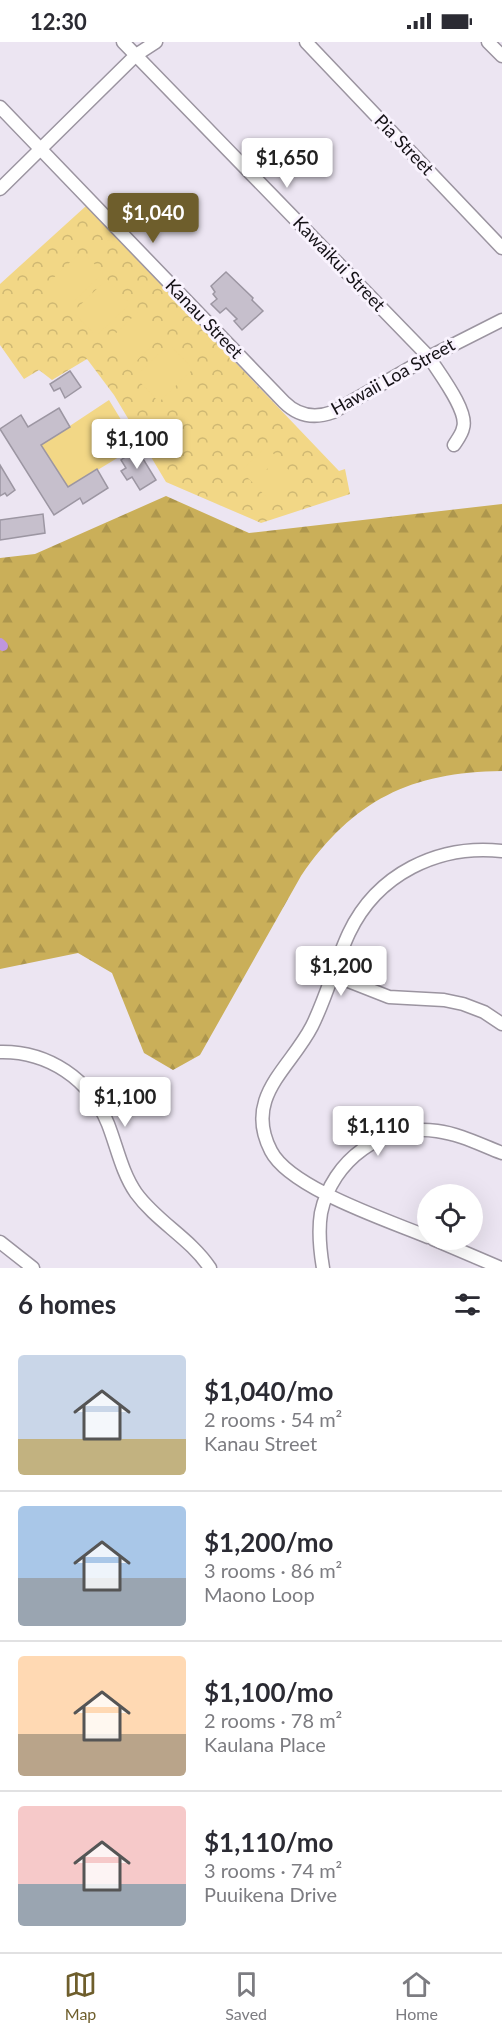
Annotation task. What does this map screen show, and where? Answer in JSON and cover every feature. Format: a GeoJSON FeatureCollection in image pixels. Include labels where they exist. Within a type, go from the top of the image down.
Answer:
{"type":"FeatureCollection","features":[{"type":"Feature","properties":{"kind":"street","name":"Kawaikui Street"},"geometry":{"type":"LineString","coordinates":[[123,42],[429,357],[460,406],[464,420],[463,429],[454,445]]}},
{"type":"Feature","properties":{"kind":"street"},"geometry":{"type":"LineString","coordinates":[[0,189],[136,55],[156,42]]}},
{"type":"Feature","properties":{"kind":"street","name":"Pia Street"},"geometry":{"type":"LineString","coordinates":[[306,42],[502,248]]}},
{"type":"Feature","properties":{"kind":"street"},"geometry":{"type":"LineString","coordinates":[[488,42],[502,56]]}},
{"type":"Feature","properties":{"kind":"street","name":"Kanau Street"},"geometry":{"type":"LineString","coordinates":[[0,107],[284,402]]}},
{"type":"Feature","properties":{"kind":"street","name":"Hawaii Loa Street"},"geometry":{"type":"LineString","coordinates":[[284,402],[305,415],[319,416],[329,413],[429,357],[502,320]]}},
{"type":"Feature","properties":{"kind":"street"},"geometry":{"type":"LineString","coordinates":[[417,1232],[327,1194],[291,1175],[277,1161],[264,1135],[262,1116],[269,1089],[304,1040],[318,1013],[348,936],[362,910],[392,879],[417,863],[444,854],[473,849],[502,851]]}},
{"type":"Feature","properties":{"kind":"street"},"geometry":{"type":"LineString","coordinates":[[333,975],[389,998],[444,1000],[464,1004],[484,1012],[502,1024]]}},
{"type":"Feature","properties":{"kind":"street"},"geometry":{"type":"LineString","coordinates":[[0,1052],[20,1053],[44,1059],[65,1070],[83,1085],[103,1114],[125,1173],[136,1192],[150,1209],[195,1248],[210,1268]]}},
{"type":"Feature","properties":{"kind":"street"},"geometry":{"type":"LineString","coordinates":[[323,1268],[320,1226],[327,1194],[344,1166],[361,1150],[381,1138],[403,1131],[426,1130],[449,1133],[502,1153]]}},
{"type":"Feature","properties":{"kind":"street"},"geometry":{"type":"LineString","coordinates":[[0,1242],[33,1268]]}},
{"type":"Feature","properties":{"kind":"street"},"geometry":{"type":"LineString","coordinates":[[459,1250],[501,1268]]}},
{"type":"Feature","properties":{"kind":"green space"},"geometry":{"type":"Polygon","coordinates":[[[86,206],[339,471],[345,469],[350,494],[261,523],[166,482],[114,395],[87,359],[52,380],[39,370],[24,379],[0,345],[0,284],[86,206]]]}},
{"type":"Feature","properties":{"kind":"green space"},"geometry":{"type":"Polygon","coordinates":[[[82,251],[103,273],[69,306],[47,284],[82,251]]]}},
{"type":"Feature","properties":{"kind":"green space"},"geometry":{"type":"Polygon","coordinates":[[[107,279],[130,304],[96,336],[73,312],[107,279]]]}},
{"type":"Feature","properties":{"kind":"green space"},"geometry":{"type":"Polygon","coordinates":[[[138,312],[162,336],[128,369],[104,345],[138,312]]]}},
{"type":"Feature","properties":{"kind":"green space"},"geometry":{"type":"Polygon","coordinates":[[[169,344],[193,369],[159,402],[135,377],[169,344]]]}},
{"type":"Feature","properties":{"kind":"green space"},"geometry":{"type":"Polygon","coordinates":[[[109,400],[137,446],[68,488],[41,445],[109,400]]]}},
{"type":"Feature","properties":{"kind":"green space"},"geometry":{"type":"Polygon","coordinates":[[[266,447],[278,458],[253,483],[241,471],[266,447]]]}},
{"type":"Feature","properties":{"kind":"green space"},"geometry":{"type":"Polygon","coordinates":[[[281,463],[293,474],[268,499],[257,487],[281,463]]]}},
{"type":"Feature","properties":{"kind":"green space"},"geometry":{"type":"Polygon","coordinates":[[[166,496],[249,533],[502,504],[502,771],[440,777],[412,785],[387,795],[363,810],[342,828],[301,876],[200,1055],[173,1070],[144,1053],[112,973],[78,953],[0,969],[0,558],[35,554],[166,496]]]}},
{"type":"Feature","properties":{"kind":"building"},"geometry":{"type":"Polygon","coordinates":[[[226,272],[263,311],[242,330],[234,321],[237,319],[226,308],[220,313],[211,304],[217,299],[211,286],[226,272]]]}},
{"type":"Feature","properties":{"kind":"building"},"geometry":{"type":"Polygon","coordinates":[[[70,371],[81,387],[65,398],[60,388],[54,391],[50,384],[70,371]]]}},
{"type":"Feature","properties":{"kind":"building"},"geometry":{"type":"Polygon","coordinates":[[[59,408],[70,427],[41,445],[68,487],[97,469],[108,488],[83,504],[80,498],[54,515],[0,429],[21,415],[28,427],[59,408]]]}},
{"type":"Feature","properties":{"kind":"building"},"geometry":{"type":"Polygon","coordinates":[[[137,449],[156,480],[140,490],[132,477],[127,480],[121,471],[126,468],[121,460],[137,449]]]}},
{"type":"Feature","properties":{"kind":"building"},"geometry":{"type":"Polygon","coordinates":[[[0,465],[15,490],[7,496],[5,493],[0,496],[0,465]]]}},
{"type":"Feature","properties":{"kind":"building"},"geometry":{"type":"Polygon","coordinates":[[[43,514],[45,533],[0,540],[0,520],[43,514]]]}},
{"type":"Feature","properties":{"kind":"waterway"},"geometry":{"type":"LineString","coordinates":[[0,643],[3,646]]}}]}
